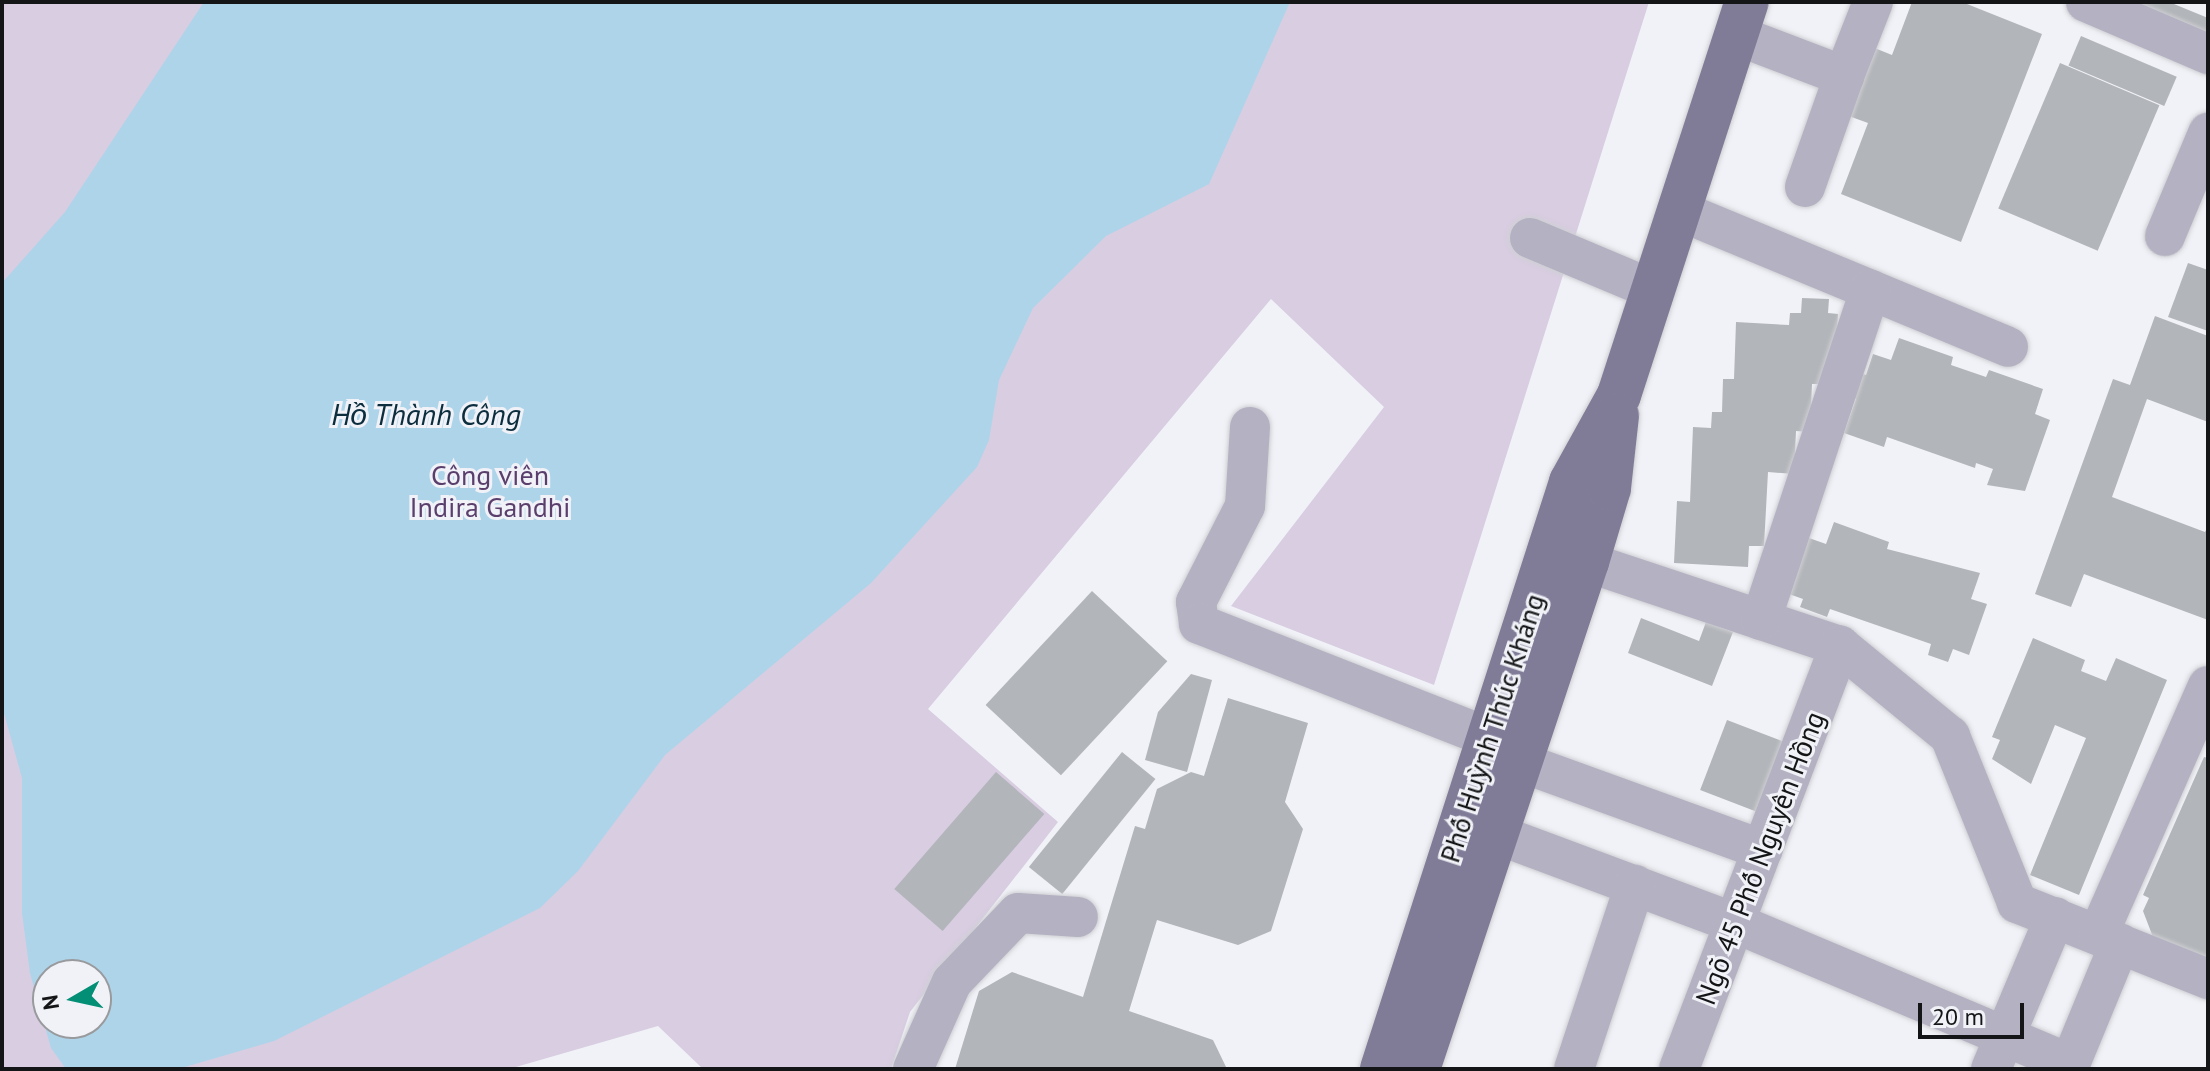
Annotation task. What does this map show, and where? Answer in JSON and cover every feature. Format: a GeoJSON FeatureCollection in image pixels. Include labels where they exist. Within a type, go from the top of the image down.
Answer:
{"type":"FeatureCollection","features":[{"type":"Feature","properties":{"kind":"main road","name":"Phố Huỳnh Thúc Kháng"},"geometry":{"type":"LineString","coordinates":[[1418,1069],[1496,834],[1504,750],[1571,482],[1619,395],[1742,18]]}},
{"type":"Feature","properties":{"kind":"main road","name":"Phố Huỳnh Thúc Kháng"},"geometry":{"type":"LineString","coordinates":[[1382,1069],[1504,750],[1587,562],[1609,488],[1619,395]]}},
{"type":"Feature","properties":{"kind":"street"},"geometry":{"type":"LineString","coordinates":[[1805,187],[1873,2]]}},
{"type":"Feature","properties":{"kind":"street"},"geometry":{"type":"LineString","coordinates":[[2086,2],[2208,54]]}},
{"type":"Feature","properties":{"kind":"street"},"geometry":{"type":"LineString","coordinates":[[1742,18],[1844,76]]}},
{"type":"Feature","properties":{"kind":"street"},"geometry":{"type":"LineString","coordinates":[[2165,236],[2208,133]]}},
{"type":"Feature","properties":{"kind":"street"},"geometry":{"type":"LineString","coordinates":[[1680,211],[2008,347]]}},
{"type":"Feature","properties":{"kind":"street"},"geometry":{"type":"LineString","coordinates":[[1530,238],[1654,290]]}},
{"type":"Feature","properties":{"kind":"street"},"geometry":{"type":"LineString","coordinates":[[1761,620],[1870,290]]}},
{"type":"Feature","properties":{"kind":"street"},"geometry":{"type":"LineString","coordinates":[[1250,427],[1245,506],[1196,602],[1199,624],[1504,750],[1763,850]]}},
{"type":"Feature","properties":{"kind":"street"},"geometry":{"type":"LineString","coordinates":[[1587,562],[1840,646],[1950,736],[2017,903],[2208,979]]}},
{"type":"Feature","properties":{"kind":"street","name":"Ngõ 45 Phố Nguyên Hồng"},"geometry":{"type":"LineString","coordinates":[[1679,1069],[1840,646]]}},
{"type":"Feature","properties":{"kind":"street"},"geometry":{"type":"LineString","coordinates":[[1496,834],[1735,923],[1998,1054],[2069,1066],[2109,939],[2208,686]]}},
{"type":"Feature","properties":{"kind":"street"},"geometry":{"type":"LineString","coordinates":[[1574,1069],[1635,885]]}},
{"type":"Feature","properties":{"kind":"street"},"geometry":{"type":"LineString","coordinates":[[913,1069],[952,982],[1018,913],[1078,917]]}},
{"type":"Feature","properties":{"kind":"street"},"geometry":{"type":"LineString","coordinates":[[1998,1054],[2055,917]]}},
{"type":"Feature","properties":{"kind":"green space","name":"Hồ Thành Công"},"geometry":{"type":"Polygon","coordinates":[[[2,2],[1649,2],[1434,685],[1231,606],[1384,407],[1271,299],[928,709],[1058,822],[910,1012],[891,1069],[703,1069],[658,1026],[509,1069],[2,1069],[2,2]]]}},
{"type":"Feature","properties":{"kind":"water","name":"Hồ Thành Công"},"geometry":{"type":"Polygon","coordinates":[[[204,2],[1290,2],[1209,184],[1106,236],[1033,308],[999,380],[989,440],[977,467],[871,583],[665,755],[578,871],[540,908],[274,1041],[178,1069],[66,1069],[48,1039],[112,1039],[112,959],[32,959],[32,980],[30,973],[22,913],[22,778],[2,706],[2,283],[65,212],[204,2]]]}},
{"type":"Feature","properties":{"kind":"building"},"geometry":{"type":"Polygon","coordinates":[[[1912,2],[1962,2],[2042,34],[1961,242],[1841,194],[1868,123],[1846,115],[1872,47],[1892,55],[1912,2]]]}},
{"type":"Feature","properties":{"kind":"building"},"geometry":{"type":"Polygon","coordinates":[[[2119,2],[2169,2],[2208,18],[2208,48],[2119,2]]]}},
{"type":"Feature","properties":{"kind":"building"},"geometry":{"type":"Polygon","coordinates":[[[2081,36],[2177,77],[2164,106],[2068,65],[2081,36]]]}},
{"type":"Feature","properties":{"kind":"building"},"geometry":{"type":"Polygon","coordinates":[[[2060,63],[2159,105],[2098,251],[1998,208],[2060,63]]]}},
{"type":"Feature","properties":{"kind":"building"},"geometry":{"type":"Polygon","coordinates":[[[2188,263],[2208,270],[2208,331],[2168,317],[2188,263]]]}},
{"type":"Feature","properties":{"kind":"building"},"geometry":{"type":"Polygon","coordinates":[[[1802,298],[1829,299],[1828,313],[1838,314],[1835,364],[1827,384],[1812,384],[1810,432],[1796,431],[1794,474],[1768,472],[1764,546],[1749,546],[1748,567],[1674,563],[1677,501],[1690,502],[1693,427],[1711,428],[1712,412],[1722,412],[1723,379],[1734,379],[1736,322],[1789,325],[1790,313],[1801,313],[1802,298]]]}},
{"type":"Feature","properties":{"kind":"building"},"geometry":{"type":"Polygon","coordinates":[[[2155,316],[2208,336],[2208,422],[2147,399],[2112,497],[2205,532],[2208,526],[2208,620],[2084,574],[2071,607],[2035,594],[2113,379],[2130,385],[2155,316]]]}},
{"type":"Feature","properties":{"kind":"building"},"geometry":{"type":"Polygon","coordinates":[[[1899,338],[1953,357],[1951,365],[1986,377],[1989,370],[2043,389],[2035,414],[2050,420],[2025,491],[1987,485],[1993,469],[1976,463],[1975,468],[1887,437],[1884,447],[1844,433],[1856,399],[1847,395],[1855,371],[1866,375],[1873,354],[1891,360],[1899,338]]]}},
{"type":"Feature","properties":{"kind":"building"},"geometry":{"type":"Polygon","coordinates":[[[1834,522],[1889,542],[1887,549],[1980,573],[1971,599],[1987,604],[1969,655],[1953,649],[1948,662],[1928,655],[1931,644],[1830,609],[1827,617],[1800,607],[1803,599],[1789,594],[1809,538],[1826,544],[1834,522]]]}},
{"type":"Feature","properties":{"kind":"building"},"geometry":{"type":"Polygon","coordinates":[[[1092,591],[1167,661],[1061,775],[986,705],[1092,591]]]}},
{"type":"Feature","properties":{"kind":"building"},"geometry":{"type":"Polygon","coordinates":[[[1641,618],[1699,641],[1706,622],[1733,632],[1712,686],[1628,653],[1641,618]]]}},
{"type":"Feature","properties":{"kind":"building"},"geometry":{"type":"Polygon","coordinates":[[[2033,638],[2085,660],[2081,671],[2106,681],[2116,658],[2167,680],[2079,895],[2030,875],[2086,738],[2055,725],[2031,784],[1992,759],[2000,740],[1992,737],[2033,638]]]}},
{"type":"Feature","properties":{"kind":"building"},"geometry":{"type":"Polygon","coordinates":[[[1191,674],[1212,680],[1187,772],[1145,760],[1158,712],[1191,674]]]}},
{"type":"Feature","properties":{"kind":"building"},"geometry":{"type":"Polygon","coordinates":[[[1228,698],[1308,723],[1285,802],[1303,829],[1271,931],[1238,945],[1157,920],[1129,1011],[1213,1040],[1227,1069],[955,1069],[979,991],[1012,972],[1083,997],[1135,826],[1145,829],[1157,789],[1191,772],[1204,776],[1228,698]]]}},
{"type":"Feature","properties":{"kind":"building"},"geometry":{"type":"Polygon","coordinates":[[[1727,720],[1785,742],[1758,812],[1700,790],[1727,720]]]}},
{"type":"Feature","properties":{"kind":"building"},"geometry":{"type":"Polygon","coordinates":[[[1122,752],[1155,779],[1062,894],[1029,867],[1122,752]]]}},
{"type":"Feature","properties":{"kind":"building"},"geometry":{"type":"Polygon","coordinates":[[[2204,757],[2208,758],[2208,967],[2156,945],[2143,911],[2149,898],[2143,895],[2204,757]]]}},
{"type":"Feature","properties":{"kind":"building"},"geometry":{"type":"Polygon","coordinates":[[[996,772],[1044,814],[943,931],[894,889],[996,772]]]}},
{"type":"Feature","properties":{"kind":"park label","name":"Công viên Indira Gandhi"},"geometry":{"type":"Point","coordinates":[490,491]}}]}
